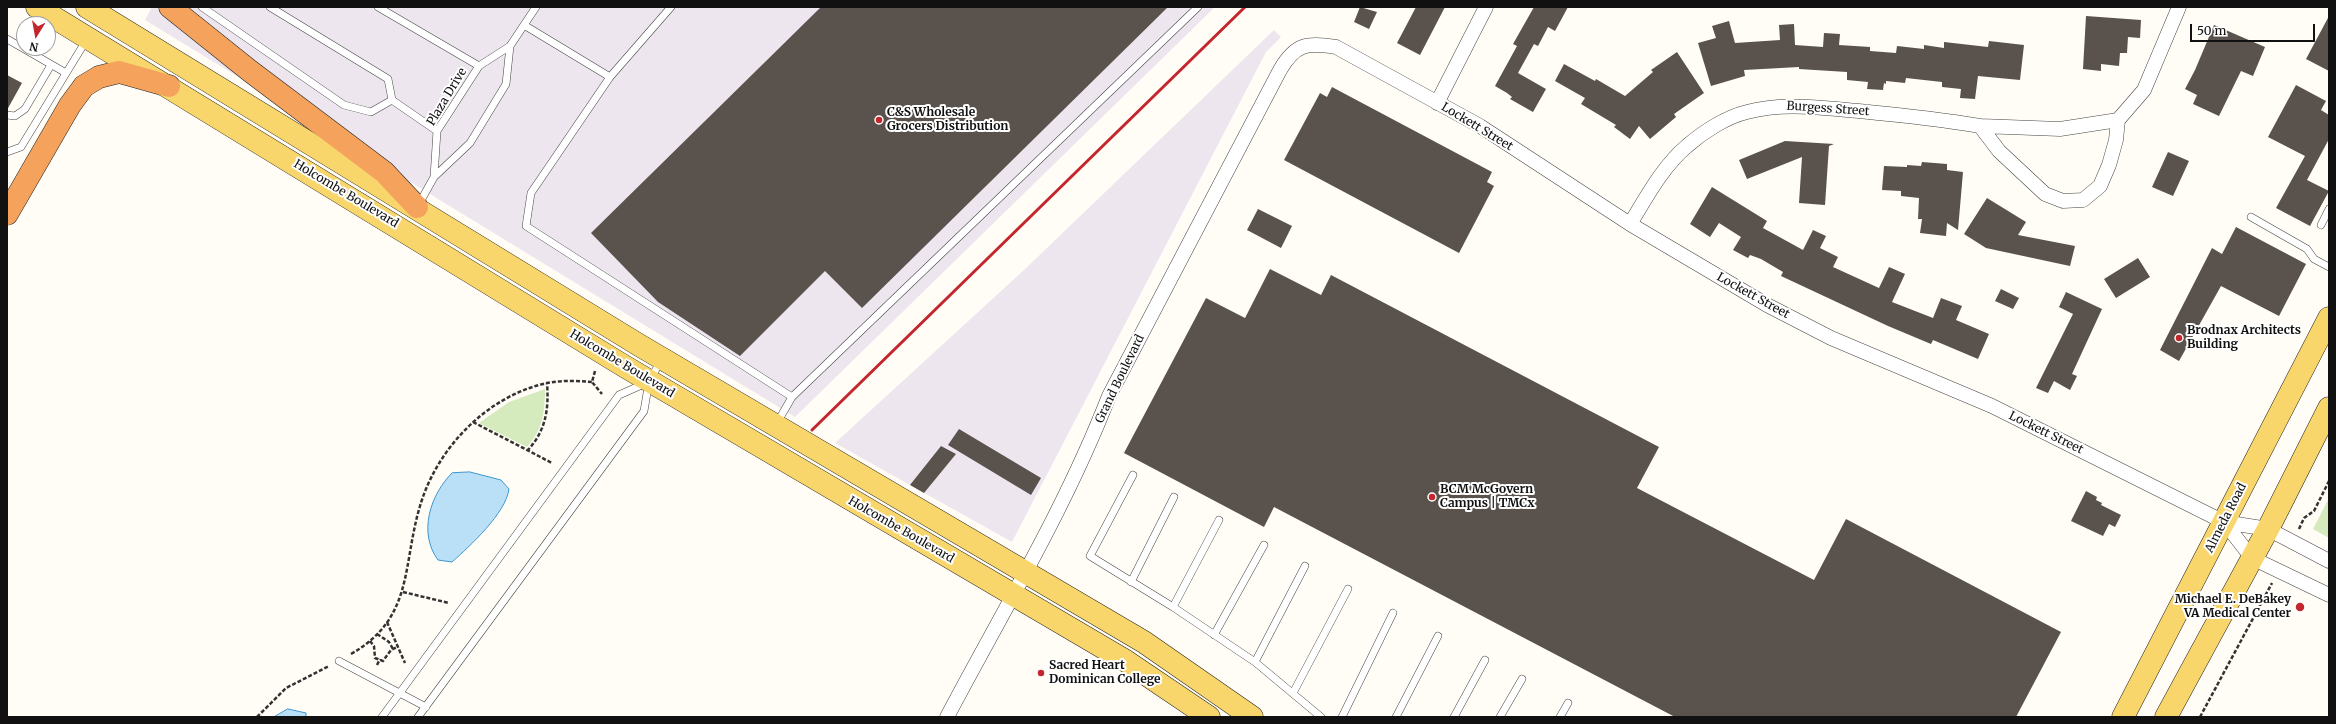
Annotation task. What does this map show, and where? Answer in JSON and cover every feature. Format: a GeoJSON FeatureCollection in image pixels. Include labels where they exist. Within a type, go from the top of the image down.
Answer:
{"type":"FeatureCollection","features":[{"type":"Feature","properties":{"kind":"highway"},"geometry":{"type":"LineString","coordinates":[[170,7],[250,71],[384,172],[390,203],[417,207]]}},
{"type":"Feature","properties":{"kind":"highway"},"geometry":{"type":"LineString","coordinates":[[7,214],[70,105],[84,86],[99,77],[120,72],[169,86]]}},
{"type":"Feature","properties":{"kind":"main road","name":"Holcombe Boulevard"},"geometry":{"type":"LineString","coordinates":[[37,7],[169,86],[390,203]]}},
{"type":"Feature","properties":{"kind":"main road","name":"Holcombe Boulevard"},"geometry":{"type":"LineString","coordinates":[[87,7],[390,203],[649,381],[1126,661],[1209,717]]}},
{"type":"Feature","properties":{"kind":"main road","name":"Holcombe Boulevard"},"geometry":{"type":"LineString","coordinates":[[417,207],[663,359],[1144,642],[1210,685],[1252,717]]}},
{"type":"Feature","properties":{"kind":"main road","name":"Almeda Road"},"geometry":{"type":"LineString","coordinates":[[2123,717],[2329,318]]}},
{"type":"Feature","properties":{"kind":"main road"},"geometry":{"type":"LineString","coordinates":[[2166,717],[2268,529],[2329,408]]}},
{"type":"Feature","properties":{"kind":"street"},"geometry":{"type":"LineString","coordinates":[[1437,103],[1486,7]]}},
{"type":"Feature","properties":{"kind":"street"},"geometry":{"type":"LineString","coordinates":[[1980,126],[1999,152],[2045,194],[2062,201],[2083,200],[2100,186],[2109,165],[2116,140],[2118,120],[2144,90],[2179,7]]}},
{"type":"Feature","properties":{"kind":"street","name":"Lockett Street"},"geometry":{"type":"LineString","coordinates":[[1300,47],[1316,43],[1336,47],[1480,126],[1630,224],[1718,277],[1831,338],[1992,406],[2224,522]]}},
{"type":"Feature","properties":{"kind":"street","name":"Grand Boulevard"},"geometry":{"type":"LineString","coordinates":[[947,717],[1025,572],[1087,452],[1109,396],[1280,70],[1289,55],[1300,47]]}},
{"type":"Feature","properties":{"kind":"street","name":"Burgess Street"},"geometry":{"type":"LineString","coordinates":[[1630,224],[1661,176],[1686,146],[1717,125],[1746,112],[1780,106],[1807,106],[1938,118],[1980,126],[2060,129],[2118,120]]}},
{"type":"Feature","properties":{"kind":"street"},"geometry":{"type":"LineString","coordinates":[[2224,522],[2268,529],[2329,561]]}},
{"type":"Feature","properties":{"kind":"street"},"geometry":{"type":"LineString","coordinates":[[2224,522],[2252,558],[2329,595]]}},
{"type":"Feature","properties":{"kind":"lane"},"geometry":{"type":"LineString","coordinates":[[202,7],[344,105],[371,112],[392,100]]}},
{"type":"Feature","properties":{"kind":"lane"},"geometry":{"type":"LineString","coordinates":[[270,7],[388,79],[392,100],[437,131]]}},
{"type":"Feature","properties":{"kind":"lane"},"geometry":{"type":"LineString","coordinates":[[378,7],[479,66]]}},
{"type":"Feature","properties":{"kind":"lane","name":"Plaza Drive"},"geometry":{"type":"LineString","coordinates":[[434,177],[437,131],[479,66],[510,46],[536,7]]}},
{"type":"Feature","properties":{"kind":"lane"},"geometry":{"type":"LineString","coordinates":[[671,7],[610,78],[531,193],[526,226],[792,396]]}},
{"type":"Feature","properties":{"kind":"lane"},"geometry":{"type":"LineString","coordinates":[[776,425],[792,396],[1198,7]]}},
{"type":"Feature","properties":{"kind":"lane"},"geometry":{"type":"LineString","coordinates":[[524,25],[610,78]]}},
{"type":"Feature","properties":{"kind":"lane"},"geometry":{"type":"LineString","coordinates":[[7,152],[21,147],[88,37]]}},
{"type":"Feature","properties":{"kind":"lane"},"geometry":{"type":"LineString","coordinates":[[7,39],[66,73]]}},
{"type":"Feature","properties":{"kind":"lane","name":"Plaza Drive"},"geometry":{"type":"LineString","coordinates":[[417,207],[434,177],[470,143],[506,84],[510,46]]}},
{"type":"Feature","properties":{"kind":"lane"},"geometry":{"type":"LineString","coordinates":[[7,115],[15,116],[25,109],[51,65]]}},
{"type":"Feature","properties":{"kind":"lane"},"geometry":{"type":"LineString","coordinates":[[2321,225],[2329,209]]}},
{"type":"Feature","properties":{"kind":"lane"},"geometry":{"type":"LineString","coordinates":[[2251,217],[2307,249],[2314,259],[2329,267]]}},
{"type":"Feature","properties":{"kind":"lane"},"geometry":{"type":"LineString","coordinates":[[418,717],[644,411],[649,381],[663,359]]}},
{"type":"Feature","properties":{"kind":"lane"},"geometry":{"type":"LineString","coordinates":[[382,717],[619,395],[649,381]]}},
{"type":"Feature","properties":{"kind":"lane"},"geometry":{"type":"LineString","coordinates":[[1133,475],[1090,556],[1173,607],[1255,662],[1321,717]]}},
{"type":"Feature","properties":{"kind":"lane"},"geometry":{"type":"LineString","coordinates":[[1131,582],[1174,497]]}},
{"type":"Feature","properties":{"kind":"lane"},"geometry":{"type":"LineString","coordinates":[[1173,607],[1219,520]]}},
{"type":"Feature","properties":{"kind":"lane"},"geometry":{"type":"LineString","coordinates":[[1214,635],[1264,545]]}},
{"type":"Feature","properties":{"kind":"lane"},"geometry":{"type":"LineString","coordinates":[[1255,662],[1305,566]]}},
{"type":"Feature","properties":{"kind":"lane"},"geometry":{"type":"LineString","coordinates":[[1293,693],[1348,589]]}},
{"type":"Feature","properties":{"kind":"lane"},"geometry":{"type":"LineString","coordinates":[[1342,717],[1393,612]]}},
{"type":"Feature","properties":{"kind":"lane"},"geometry":{"type":"LineString","coordinates":[[1396,717],[1438,636]]}},
{"type":"Feature","properties":{"kind":"lane"},"geometry":{"type":"LineString","coordinates":[[1454,717],[1485,660]]}},
{"type":"Feature","properties":{"kind":"lane"},"geometry":{"type":"LineString","coordinates":[[339,661],[426,707]]}},
{"type":"Feature","properties":{"kind":"lane"},"geometry":{"type":"LineString","coordinates":[[1500,717],[1522,679]]}},
{"type":"Feature","properties":{"kind":"lane"},"geometry":{"type":"LineString","coordinates":[[1560,717],[1568,703]]}},
{"type":"Feature","properties":{"kind":"path"},"geometry":{"type":"LineString","coordinates":[[592,382],[596,366]]}},
{"type":"Feature","properties":{"kind":"path"},"geometry":{"type":"LineString","coordinates":[[257,717],[286,688],[339,661],[370,641],[387,622],[403,592],[409,569],[413,535],[427,486],[437,467],[460,434],[486,410],[514,394],[547,383],[592,382]]}},
{"type":"Feature","properties":{"kind":"path"},"geometry":{"type":"LineString","coordinates":[[592,382],[602,394]]}},
{"type":"Feature","properties":{"kind":"path"},"geometry":{"type":"LineString","coordinates":[[527,451],[544,423],[548,407],[547,383]]}},
{"type":"Feature","properties":{"kind":"path"},"geometry":{"type":"LineString","coordinates":[[473,422],[552,463]]}},
{"type":"Feature","properties":{"kind":"path"},"geometry":{"type":"LineString","coordinates":[[2299,530],[2304,518],[2314,511],[2329,481]]}},
{"type":"Feature","properties":{"kind":"path"},"geometry":{"type":"LineString","coordinates":[[2200,717],[2274,579]]}},
{"type":"Feature","properties":{"kind":"path"},"geometry":{"type":"LineString","coordinates":[[403,592],[449,603]]}},
{"type":"Feature","properties":{"kind":"path"},"geometry":{"type":"LineString","coordinates":[[387,622],[405,663]]}},
{"type":"Feature","properties":{"kind":"path"},"geometry":{"type":"LineString","coordinates":[[377,634],[389,642],[393,649]]}},
{"type":"Feature","properties":{"kind":"path"},"geometry":{"type":"LineString","coordinates":[[370,641],[374,646],[375,658],[383,661],[393,649],[398,647]]}},
{"type":"Feature","properties":{"kind":"path"},"geometry":{"type":"LineString","coordinates":[[377,664],[380,659]]}},
{"type":"Feature","properties":{"kind":"shaded area"},"geometry":{"type":"Polygon","coordinates":[[[152,7],[1215,7],[795,417],[145,20],[152,7]]]}},
{"type":"Feature","properties":{"kind":"shaded area"},"geometry":{"type":"Polygon","coordinates":[[[1274,30],[1281,37],[1266,52],[1012,542],[835,443],[1024,270],[1274,30]]]}},
{"type":"Feature","properties":{"kind":"green space"},"geometry":{"type":"Polygon","coordinates":[[[545,389],[544,413],[540,427],[537,434],[527,447],[479,423],[509,402],[545,389]]]}},
{"type":"Feature","properties":{"kind":"green space"},"geometry":{"type":"Polygon","coordinates":[[[2329,498],[2329,538],[2313,529],[2329,498]]]}},
{"type":"Feature","properties":{"kind":"water"},"geometry":{"type":"Polygon","coordinates":[[[470,472],[501,480],[509,489],[506,498],[501,508],[486,528],[452,562],[438,560],[432,549],[429,538],[429,515],[433,503],[444,482],[452,473],[470,472]]]}},
{"type":"Feature","properties":{"kind":"water"},"geometry":{"type":"Polygon","coordinates":[[[288,709],[306,713],[306,717],[274,717],[288,709]]]}},
{"type":"Feature","properties":{"kind":"building","name":"C&S Wholesale Grocers Distribution"},"geometry":{"type":"Polygon","coordinates":[[[821,7],[1168,7],[862,308],[825,271],[740,356],[658,302],[591,233],[821,7]]]}},
{"type":"Feature","properties":{"kind":"building"},"geometry":{"type":"Polygon","coordinates":[[[1360,7],[1377,12],[1369,29],[1354,22],[1360,7]]]}},
{"type":"Feature","properties":{"kind":"building"},"geometry":{"type":"Polygon","coordinates":[[[1416,7],[1445,7],[1420,55],[1397,43],[1416,7]]]}},
{"type":"Feature","properties":{"kind":"building"},"geometry":{"type":"Polygon","coordinates":[[[1534,7],[1568,7],[1555,31],[1548,27],[1538,46],[1534,44],[1518,73],[1546,89],[1533,112],[1510,99],[1512,97],[1495,86],[1517,46],[1513,44],[1534,7]]]}},
{"type":"Feature","properties":{"kind":"building"},"geometry":{"type":"Polygon","coordinates":[[[2086,16],[2141,20],[2140,38],[2128,37],[2127,53],[2120,53],[2119,66],[2101,64],[2101,71],[2083,69],[2086,16]]]}},
{"type":"Feature","properties":{"kind":"building"},"geometry":{"type":"Polygon","coordinates":[[[2329,16],[2329,71],[2306,59],[2329,16]]]}},
{"type":"Feature","properties":{"kind":"building"},"geometry":{"type":"Polygon","coordinates":[[[1729,21],[1735,43],[1780,40],[1779,25],[1794,24],[1795,45],[1823,47],[1824,33],[1840,34],[1839,45],[1870,47],[1870,51],[1896,53],[1897,46],[1924,49],[1924,45],[1944,48],[1944,42],[1988,47],[1989,41],[2024,45],[2020,80],[1978,76],[1975,99],[1960,98],[1961,89],[1942,87],[1942,82],[1906,78],[1905,83],[1886,81],[1886,84],[1884,83],[1883,90],[1867,89],[1868,82],[1847,80],[1847,72],[1799,69],[1799,67],[1744,70],[1745,76],[1711,86],[1698,43],[1716,38],[1712,26],[1729,21]]]}},
{"type":"Feature","properties":{"kind":"building"},"geometry":{"type":"Polygon","coordinates":[[[2214,25],[2265,47],[2253,76],[2241,71],[2219,116],[2193,104],[2197,95],[2185,89],[2195,70],[2214,25]]]}},
{"type":"Feature","properties":{"kind":"building"},"geometry":{"type":"Polygon","coordinates":[[[1677,52],[1704,93],[1674,114],[1676,117],[1650,139],[1639,126],[1630,139],[1614,127],[1616,125],[1581,104],[1585,98],[1555,81],[1564,64],[1595,81],[1596,79],[1625,96],[1653,72],[1651,70],[1677,52]]]}},
{"type":"Feature","properties":{"kind":"building"},"geometry":{"type":"Polygon","coordinates":[[[7,75],[22,83],[7,110],[7,75]]]}},
{"type":"Feature","properties":{"kind":"building"},"geometry":{"type":"Polygon","coordinates":[[[2296,85],[2326,101],[2321,110],[2329,115],[2329,139],[2307,180],[2329,191],[2310,226],[2276,208],[2305,156],[2268,137],[2296,85]]]}},
{"type":"Feature","properties":{"kind":"building"},"geometry":{"type":"Polygon","coordinates":[[[1332,87],[1492,172],[1487,182],[1494,186],[1459,253],[1284,160],[1320,93],[1327,97],[1332,87]]]}},
{"type":"Feature","properties":{"kind":"building"},"geometry":{"type":"Polygon","coordinates":[[[1785,141],[1834,144],[1829,146],[1825,205],[1799,203],[1802,157],[1747,179],[1739,160],[1785,141]]]}},
{"type":"Feature","properties":{"kind":"building"},"geometry":{"type":"Polygon","coordinates":[[[2168,152],[2189,161],[2173,196],[2152,187],[2168,152]]]}},
{"type":"Feature","properties":{"kind":"building"},"geometry":{"type":"Polygon","coordinates":[[[1922,162],[1947,164],[1947,170],[1963,172],[1958,230],[1947,223],[1946,236],[1920,233],[1922,219],[1918,219],[1919,198],[1901,196],[1901,191],[1882,190],[1884,166],[1921,166],[1922,162]]]}},
{"type":"Feature","properties":{"kind":"building"},"geometry":{"type":"Polygon","coordinates":[[[1712,187],[1767,221],[1763,228],[1803,250],[1813,230],[1826,236],[1820,248],[1838,257],[1833,267],[1879,288],[1889,267],[1905,274],[1892,302],[1933,318],[1941,298],[1962,306],[1956,320],[1989,334],[1978,359],[1933,340],[1931,344],[1888,326],[1781,276],[1783,272],[1761,259],[1750,255],[1748,258],[1733,250],[1741,237],[1719,223],[1710,237],[1690,224],[1712,187]]]}},
{"type":"Feature","properties":{"kind":"building"},"geometry":{"type":"Polygon","coordinates":[[[1987,198],[2026,222],[2018,235],[2075,246],[2070,266],[1986,248],[1964,234],[1987,198]]]}},
{"type":"Feature","properties":{"kind":"building"},"geometry":{"type":"Polygon","coordinates":[[[1258,209],[1292,226],[1281,248],[1247,230],[1258,209]]]}},
{"type":"Feature","properties":{"kind":"building"},"geometry":{"type":"Polygon","coordinates":[[[2236,227],[2306,264],[2279,316],[2221,286],[2179,361],[2160,350],[2212,248],[2222,254],[2236,227]]]}},
{"type":"Feature","properties":{"kind":"building"},"geometry":{"type":"Polygon","coordinates":[[[2138,258],[2150,277],[2116,298],[2104,279],[2138,258]]]}},
{"type":"Feature","properties":{"kind":"building","name":"BCM McGovern Campus | TMCx"},"geometry":{"type":"Polygon","coordinates":[[[1270,269],[1321,295],[1331,275],[1659,447],[1637,488],[1814,580],[1846,519],[2061,632],[2016,717],[1675,717],[1274,507],[1264,527],[1124,453],[1206,298],[1245,318],[1270,269]]]}},
{"type":"Feature","properties":{"kind":"building"},"geometry":{"type":"Polygon","coordinates":[[[2001,289],[2019,298],[2013,309],[1995,301],[2001,289]]]}},
{"type":"Feature","properties":{"kind":"building"},"geometry":{"type":"Polygon","coordinates":[[[2066,292],[2102,309],[2072,374],[2077,376],[2070,390],[2054,381],[2048,393],[2036,388],[2073,314],[2059,307],[2066,292]]]}},
{"type":"Feature","properties":{"kind":"building"},"geometry":{"type":"Polygon","coordinates":[[[959,429],[1041,478],[1031,495],[948,445],[959,429]]]}},
{"type":"Feature","properties":{"kind":"building"},"geometry":{"type":"Polygon","coordinates":[[[941,446],[956,454],[924,493],[910,485],[941,446]]]}},
{"type":"Feature","properties":{"kind":"building"},"geometry":{"type":"Polygon","coordinates":[[[2086,491],[2097,497],[2096,500],[2102,503],[2101,505],[2121,515],[2115,527],[2109,524],[2103,536],[2071,521],[2086,491]]]}},
{"type":"Feature","properties":{"kind":"railway"},"geometry":{"type":"LineString","coordinates":[[812,430],[1245,7]]}},
{"type":"Feature","properties":{"kind":"place","name":"C&S Wholesale Grocers Distribution"},"geometry":{"type":"Point","coordinates":[879,120]}},
{"type":"Feature","properties":{"kind":"place","name":"Brodnax Architects Building"},"geometry":{"type":"Point","coordinates":[2179,338]}},
{"type":"Feature","properties":{"kind":"place","name":"BCM McGovern Campus | TMCx"},"geometry":{"type":"Point","coordinates":[1432,497]}},
{"type":"Feature","properties":{"kind":"place","name":"Michael E. DeBakey VA Medical Center"},"geometry":{"type":"Point","coordinates":[2300,607]}},
{"type":"Feature","properties":{"kind":"place","name":"Sacred Heart Dominican College"},"geometry":{"type":"Point","coordinates":[1041,673]}}]}
